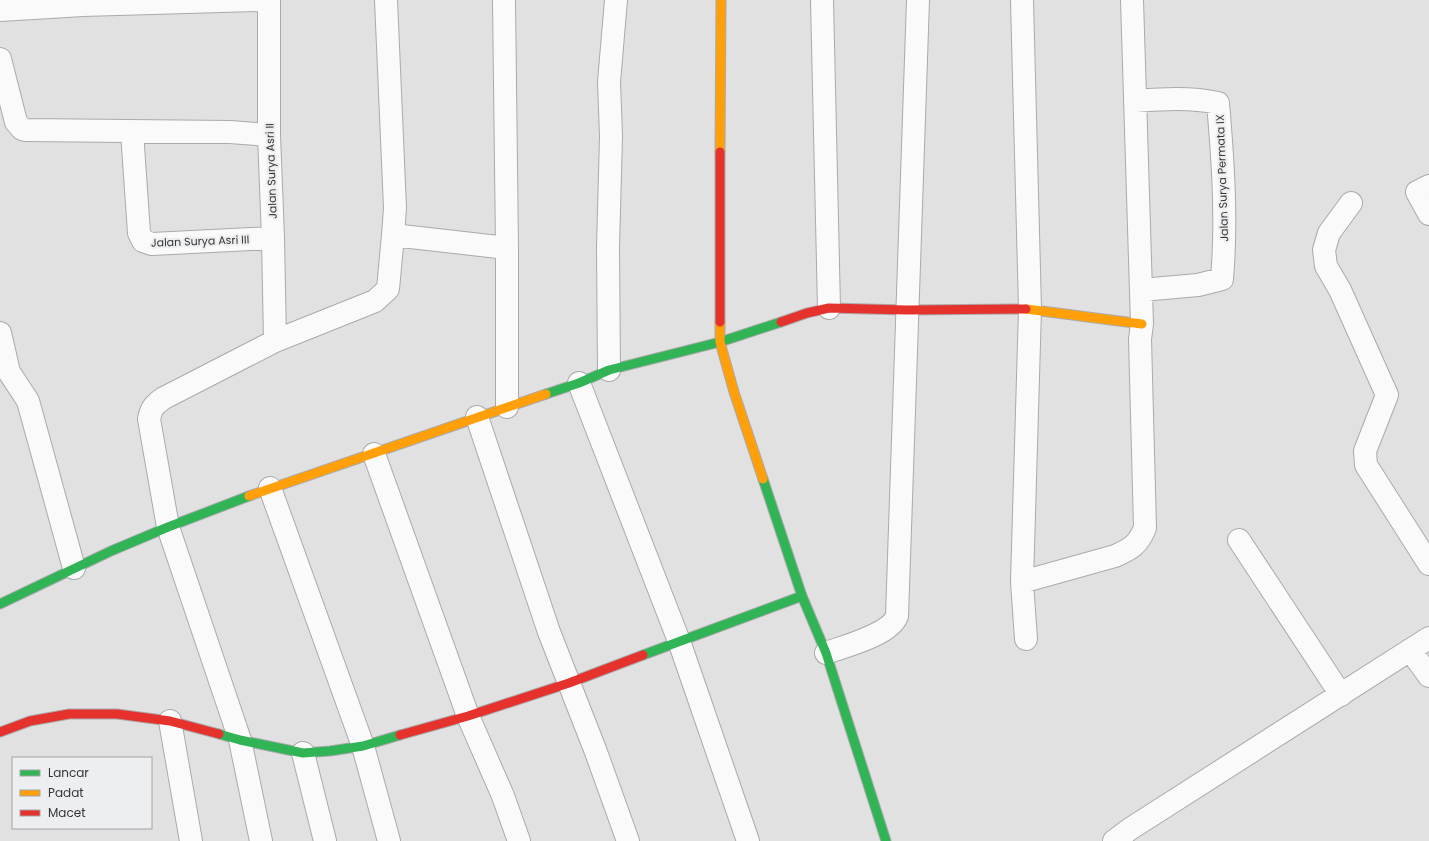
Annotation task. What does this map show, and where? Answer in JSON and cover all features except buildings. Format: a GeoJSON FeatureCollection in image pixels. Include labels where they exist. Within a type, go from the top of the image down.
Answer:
{"type":"FeatureCollection","features":[{"type":"Feature","properties":{"kind":"street"},"geometry":{"type":"LineString","coordinates":[[0,10],[83,5],[259,0]]}},
{"type":"Feature","properties":{"kind":"street","name":"Jalan Surya Asri II"},"geometry":{"type":"LineString","coordinates":[[269,0],[269,135],[275,341]]}},
{"type":"Feature","properties":{"kind":"street"},"geometry":{"type":"LineString","coordinates":[[261,841],[240,740],[168,527],[150,412],[154,406],[164,398],[275,341],[375,301],[388,289],[395,208],[386,0]]}},
{"type":"Feature","properties":{"kind":"street"},"geometry":{"type":"LineString","coordinates":[[504,0],[507,408]]}},
{"type":"Feature","properties":{"kind":"street"},"geometry":{"type":"LineString","coordinates":[[609,370],[608,247],[611,136],[609,82],[616,0]]}},
{"type":"Feature","properties":{"kind":"street"},"geometry":{"type":"LineString","coordinates":[[721,0],[719,228],[720,342],[734,392],[802,596],[826,653],[886,841]]}},
{"type":"Feature","properties":{"kind":"street"},"geometry":{"type":"LineString","coordinates":[[822,0],[830,308]]}},
{"type":"Feature","properties":{"kind":"street"},"geometry":{"type":"LineString","coordinates":[[826,653],[880,633],[895,622],[897,616],[906,310],[918,0]]}},
{"type":"Feature","properties":{"kind":"street"},"geometry":{"type":"LineString","coordinates":[[1022,0],[1030,308],[1022,582],[1026,639]]}},
{"type":"Feature","properties":{"kind":"street"},"geometry":{"type":"LineString","coordinates":[[1022,582],[1115,556],[1134,546],[1141,538],[1145,528],[1140,339],[1142,324],[1132,0]]}},
{"type":"Feature","properties":{"kind":"street"},"geometry":{"type":"LineString","coordinates":[[0,59],[16,122],[22,129],[132,132],[230,132],[269,135]]}},
{"type":"Feature","properties":{"kind":"street","name":"Jalan Surya Permata IX"},"geometry":{"type":"LineString","coordinates":[[1135,101],[1188,99],[1206,100],[1218,103],[1225,211],[1222,279],[1198,285],[1141,290]]}},
{"type":"Feature","properties":{"kind":"street","name":"Jalan Surya Asri III"},"geometry":{"type":"LineString","coordinates":[[132,132],[139,233],[143,241],[152,244],[273,238]]}},
{"type":"Feature","properties":{"kind":"street"},"geometry":{"type":"LineString","coordinates":[[1429,186],[1416,192],[1429,214]]}},
{"type":"Feature","properties":{"kind":"street"},"geometry":{"type":"LineString","coordinates":[[1351,203],[1329,233],[1324,250],[1326,266],[1340,290],[1387,395],[1365,451],[1366,465],[1429,564]]}},
{"type":"Feature","properties":{"kind":"street"},"geometry":{"type":"LineString","coordinates":[[393,235],[507,248]]}},
{"type":"Feature","properties":{"kind":"street"},"geometry":{"type":"LineString","coordinates":[[0,604],[74,568],[168,527],[270,488],[374,454],[477,417],[579,383],[609,370],[720,342],[807,313],[830,308],[906,310],[1030,308],[1142,324]]}},
{"type":"Feature","properties":{"kind":"street"},"geometry":{"type":"LineString","coordinates":[[0,333],[10,372],[28,401],[74,568]]}},
{"type":"Feature","properties":{"kind":"street"},"geometry":{"type":"LineString","coordinates":[[579,383],[679,640],[748,841]]}},
{"type":"Feature","properties":{"kind":"street"},"geometry":{"type":"LineString","coordinates":[[477,417],[549,632],[628,841]]}},
{"type":"Feature","properties":{"kind":"street"},"geometry":{"type":"LineString","coordinates":[[374,454],[468,716],[502,796],[519,841]]}},
{"type":"Feature","properties":{"kind":"street"},"geometry":{"type":"LineString","coordinates":[[270,488],[363,746],[389,841]]}},
{"type":"Feature","properties":{"kind":"street"},"geometry":{"type":"LineString","coordinates":[[1239,540],[1340,695]]}},
{"type":"Feature","properties":{"kind":"street"},"geometry":{"type":"LineString","coordinates":[[0,732],[30,721],[69,714],[117,714],[170,721],[240,740],[303,753],[363,746],[468,716],[569,683],[679,640],[802,596]]}},
{"type":"Feature","properties":{"kind":"street"},"geometry":{"type":"LineString","coordinates":[[1114,841],[1130,829],[1429,638]]}},
{"type":"Feature","properties":{"kind":"street"},"geometry":{"type":"LineString","coordinates":[[1410,650],[1429,676]]}},
{"type":"Feature","properties":{"kind":"street"},"geometry":{"type":"LineString","coordinates":[[170,721],[191,841]]}},
{"type":"Feature","properties":{"kind":"street"},"geometry":{"type":"LineString","coordinates":[[303,753],[325,841]]}},
{"type":"Feature","properties":{"kind":"traffic: fast"},"geometry":{"type":"LineString","coordinates":[[546,394],[579,383],[609,370],[720,342],[781,322]]}},
{"type":"Feature","properties":{"kind":"traffic: fast"},"geometry":{"type":"LineString","coordinates":[[763,479],[802,596],[826,653],[886,841]]}},
{"type":"Feature","properties":{"kind":"traffic: fast"},"geometry":{"type":"LineString","coordinates":[[0,604],[111,551],[249,496]]}},
{"type":"Feature","properties":{"kind":"traffic: fast"},"geometry":{"type":"LineString","coordinates":[[643,655],[802,596]]}},
{"type":"Feature","properties":{"kind":"traffic: fast"},"geometry":{"type":"LineString","coordinates":[[219,734],[240,740],[303,753],[363,746],[400,735]]}},
{"type":"Feature","properties":{"kind":"traffic: slow"},"geometry":{"type":"LineString","coordinates":[[720,152],[721,0]]}},
{"type":"Feature","properties":{"kind":"traffic: slow"},"geometry":{"type":"LineString","coordinates":[[1026,309],[1142,324]]}},
{"type":"Feature","properties":{"kind":"traffic: slow"},"geometry":{"type":"LineString","coordinates":[[720,322],[720,342],[734,392],[763,479]]}},
{"type":"Feature","properties":{"kind":"traffic: slow"},"geometry":{"type":"LineString","coordinates":[[249,496],[546,394]]}},
{"type":"Feature","properties":{"kind":"traffic: jam"},"geometry":{"type":"LineString","coordinates":[[720,152],[720,322]]}},
{"type":"Feature","properties":{"kind":"traffic: jam"},"geometry":{"type":"LineString","coordinates":[[781,322],[807,313],[829,308],[907,310],[1026,309]]}},
{"type":"Feature","properties":{"kind":"traffic: jam"},"geometry":{"type":"LineString","coordinates":[[400,735],[468,716],[569,683],[643,655]]}},
{"type":"Feature","properties":{"kind":"traffic: jam"},"geometry":{"type":"LineString","coordinates":[[0,732],[30,721],[69,714],[117,714],[170,721],[219,734]]}}]}
